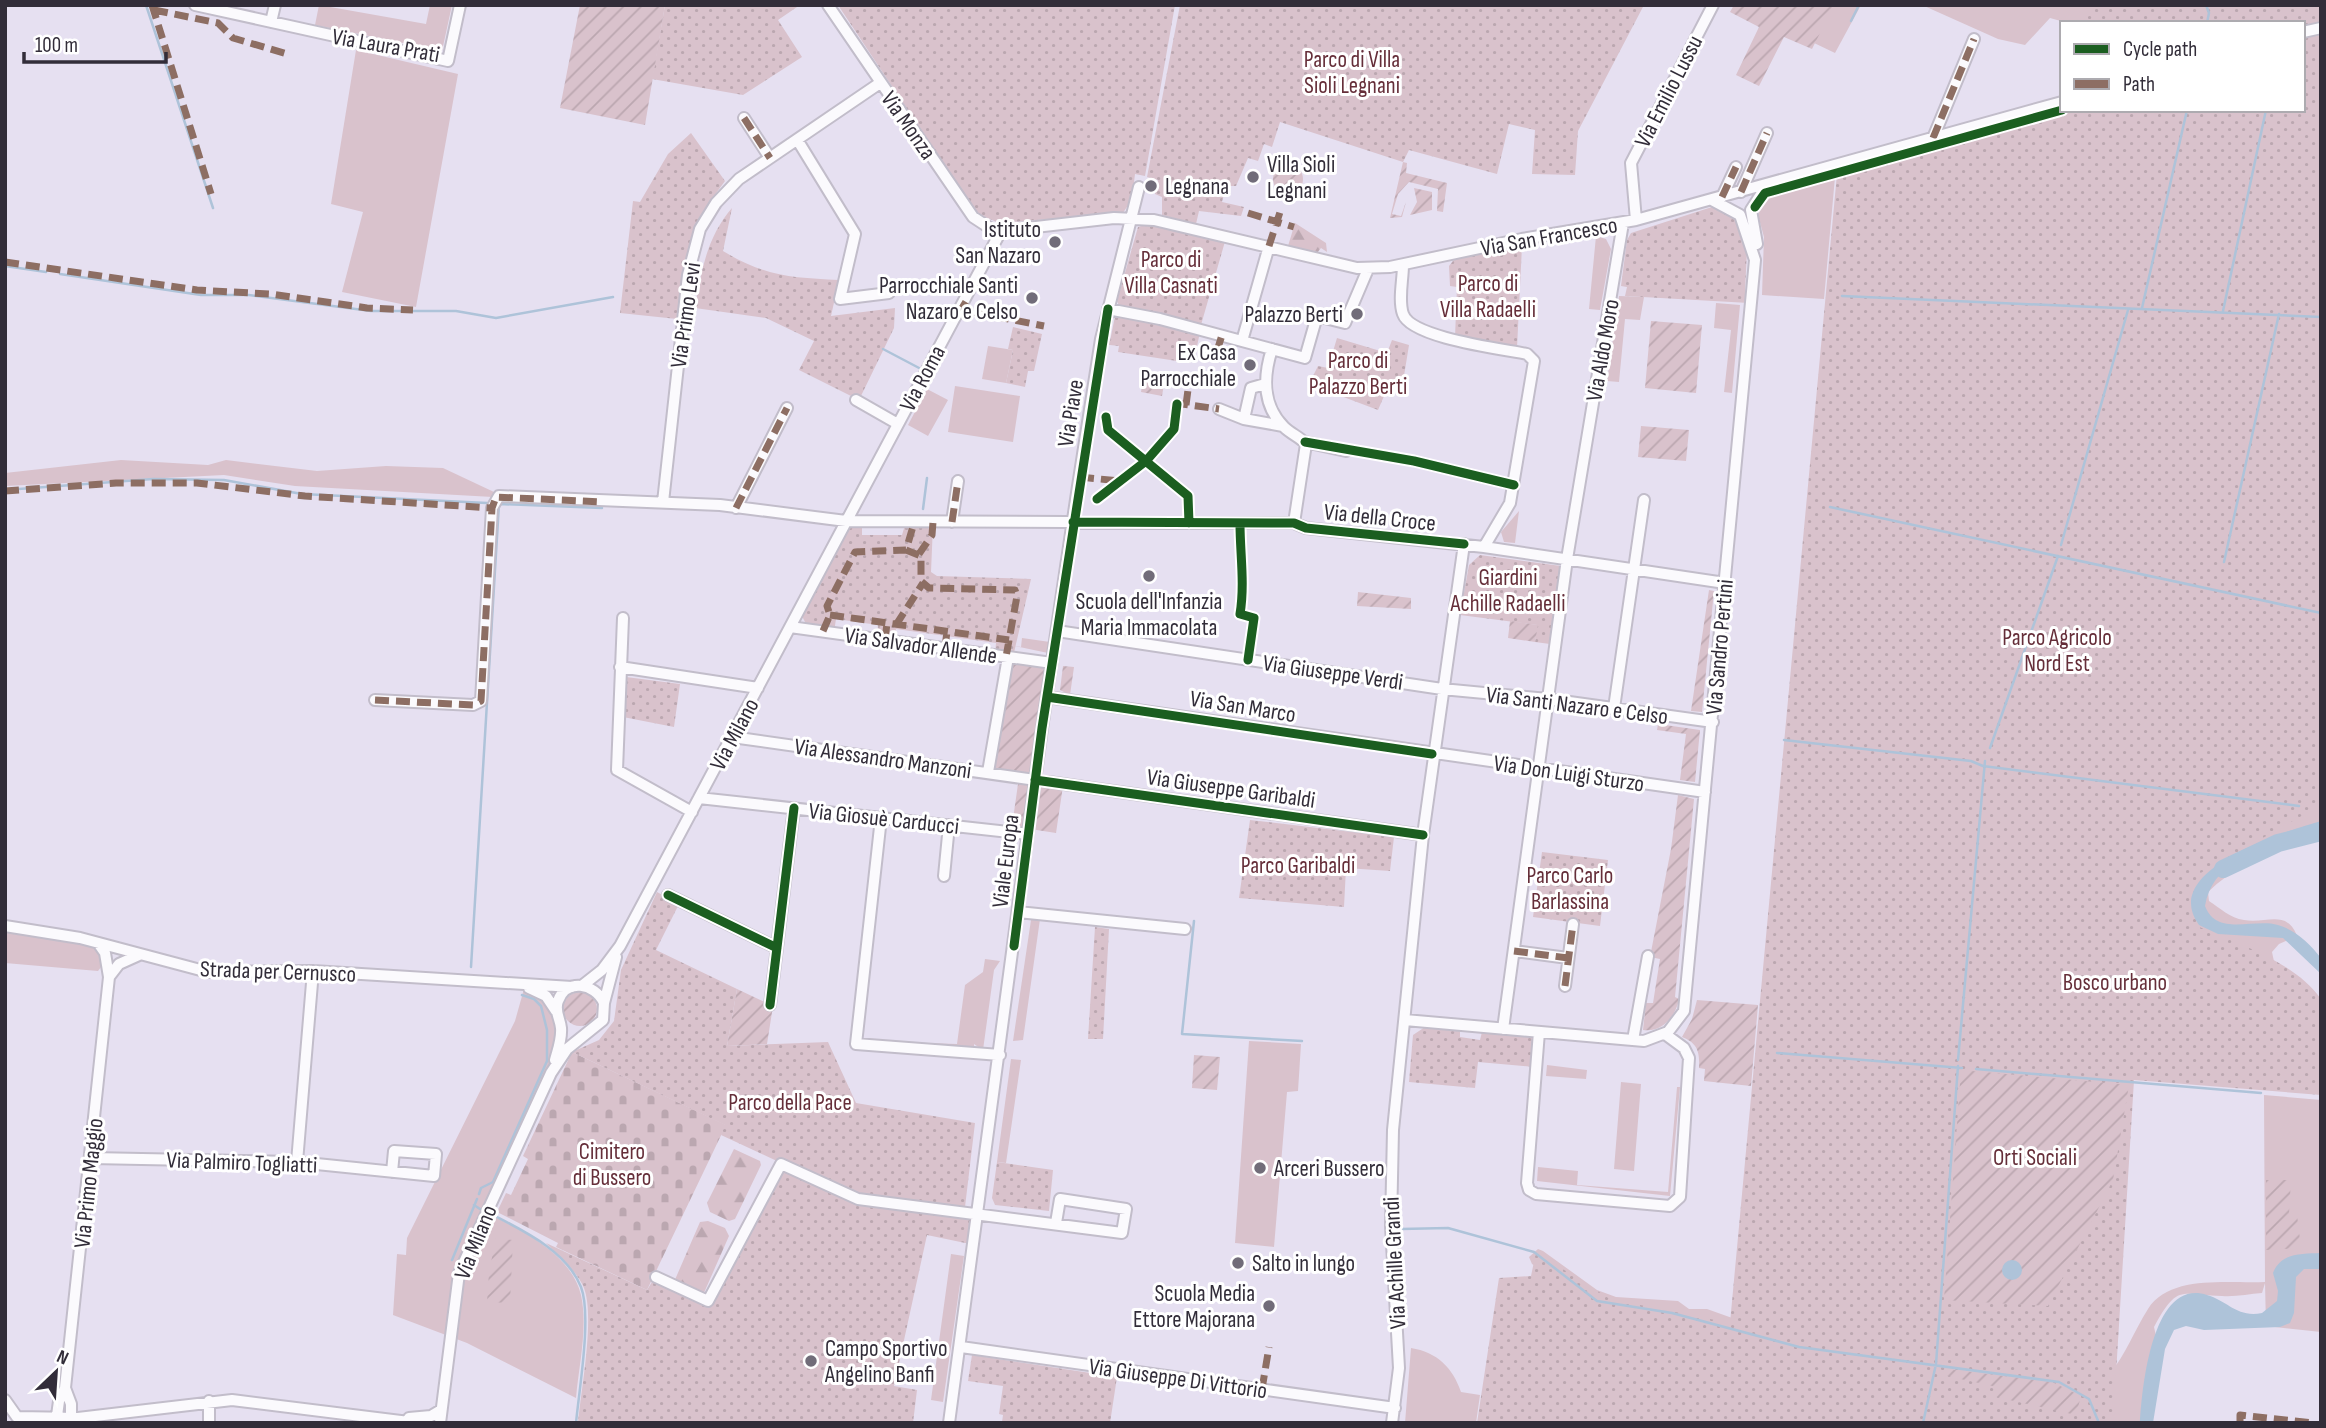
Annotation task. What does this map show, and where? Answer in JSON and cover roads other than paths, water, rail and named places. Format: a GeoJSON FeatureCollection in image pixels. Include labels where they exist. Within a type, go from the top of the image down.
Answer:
{"type":"FeatureCollection","features":[{"type":"Feature","properties":{"kind":"street","name":"Via Laura Prati"},"geometry":{"type":"LineString","coordinates":[[195,5],[448,61],[460,5]]}},
{"type":"Feature","properties":{"kind":"street"},"geometry":{"type":"LineString","coordinates":[[271,22],[275,5]]}},
{"type":"Feature","properties":{"kind":"street","name":"Via Monza"},"geometry":{"type":"LineString","coordinates":[[828,5],[973,217],[999,234]]}},
{"type":"Feature","properties":{"kind":"street","name":"Via Emilio Lussu"},"geometry":{"type":"LineString","coordinates":[[1636,220],[1631,163],[1713,5]]}},
{"type":"Feature","properties":{"kind":"street"},"geometry":{"type":"LineString","coordinates":[[1933,138],[1974,39]]}},
{"type":"Feature","properties":{"kind":"street","name":"Via Primo Levi"},"geometry":{"type":"LineString","coordinates":[[663,502],[688,275],[695,244],[707,216],[725,192],[880,83]]}},
{"type":"Feature","properties":{"kind":"street","name":"Via San Francesco"},"geometry":{"type":"LineString","coordinates":[[999,234],[1004,229],[1132,218],[1154,220],[1368,269],[1403,265],[1462,251],[1636,220],[2060,103]]}},
{"type":"Feature","properties":{"kind":"street"},"geometry":{"type":"LineString","coordinates":[[744,118],[770,158]]}},
{"type":"Feature","properties":{"kind":"street"},"geometry":{"type":"LineString","coordinates":[[1748,219],[1748,202],[1740,192],[1767,133]]}},
{"type":"Feature","properties":{"kind":"street"},"geometry":{"type":"LineString","coordinates":[[798,141],[855,234],[840,299],[889,293]]}},
{"type":"Feature","properties":{"kind":"street"},"geometry":{"type":"LineString","coordinates":[[1736,167],[1717,198],[1748,219]]}},
{"type":"Feature","properties":{"kind":"street"},"geometry":{"type":"LineString","coordinates":[[1748,219],[1755,201],[1768,184]]}},
{"type":"Feature","properties":{"kind":"street","name":"Via Piave"},"geometry":{"type":"LineString","coordinates":[[1052,663],[1108,309],[1139,187]]}},
{"type":"Feature","properties":{"kind":"street","name":"Via Sandro Pertini"},"geometry":{"type":"LineString","coordinates":[[1665,1034],[1678,1023],[1685,1005],[1757,243],[1748,219]]}},
{"type":"Feature","properties":{"kind":"street","name":"Via Aldo Moro"},"geometry":{"type":"LineString","coordinates":[[1503,1029],[1567,559],[1623,223]]}},
{"type":"Feature","properties":{"kind":"street","name":"Via Roma"},"geometry":{"type":"LineString","coordinates":[[846,521],[999,234]]}},
{"type":"Feature","properties":{"kind":"street"},"geometry":{"type":"LineString","coordinates":[[1242,341],[1269,246]]}},
{"type":"Feature","properties":{"kind":"street"},"geometry":{"type":"LineString","coordinates":[[1403,265],[1403,314],[1422,330],[1530,355],[1534,365],[1510,504],[1484,547]]}},
{"type":"Feature","properties":{"kind":"street"},"geometry":{"type":"LineString","coordinates":[[1108,309],[1160,319],[1305,358],[1317,316],[1345,323],[1368,269]]}},
{"type":"Feature","properties":{"kind":"street"},"geometry":{"type":"LineString","coordinates":[[1272,349],[1265,384],[1280,422],[1305,442],[1346,452]]}},
{"type":"Feature","properties":{"kind":"street"},"geometry":{"type":"LineString","coordinates":[[1244,419],[1251,388],[1256,384],[1265,384]]}},
{"type":"Feature","properties":{"kind":"street"},"geometry":{"type":"LineString","coordinates":[[856,400],[898,424]]}},
{"type":"Feature","properties":{"kind":"street"},"geometry":{"type":"LineString","coordinates":[[736,508],[787,408]]}},
{"type":"Feature","properties":{"kind":"street"},"geometry":{"type":"LineString","coordinates":[[1220,409],[1244,419],[1280,422]]}},
{"type":"Feature","properties":{"kind":"street"},"geometry":{"type":"LineString","coordinates":[[1294,523],[1305,442]]}},
{"type":"Feature","properties":{"kind":"street"},"geometry":{"type":"LineString","coordinates":[[952,522],[958,481]]}},
{"type":"Feature","properties":{"kind":"street","name":"Via della Croce"},"geometry":{"type":"LineString","coordinates":[[375,700],[473,705],[481,702],[489,601],[492,508],[496,497],[663,502],[846,521],[1294,523],[1306,528],[1464,544],[1725,583]]}},
{"type":"Feature","properties":{"kind":"street"},"geometry":{"type":"LineString","coordinates":[[1614,708],[1644,500]]}},
{"type":"Feature","properties":{"kind":"street","name":"Via Milano"},"geometry":{"type":"LineString","coordinates":[[556,1011],[559,998],[602,970],[620,946],[846,521]]}},
{"type":"Feature","properties":{"kind":"street","name":"Via Achille Grandi"},"geometry":{"type":"LineString","coordinates":[[1392,1423],[1398,1340],[1390,1181],[1423,835],[1464,544]]}},
{"type":"Feature","properties":{"kind":"street"},"geometry":{"type":"LineString","coordinates":[[623,618],[617,770],[692,812]]}},
{"type":"Feature","properties":{"kind":"street","name":"Via Salvador Allende"},"geometry":{"type":"LineString","coordinates":[[790,627],[1052,663]]}},
{"type":"Feature","properties":{"kind":"street","name":"Via Giuseppe Verdi"},"geometry":{"type":"LineString","coordinates":[[1057,631],[1442,689]]}},
{"type":"Feature","properties":{"kind":"street"},"geometry":{"type":"LineString","coordinates":[[988,772],[1008,657]]}},
{"type":"Feature","properties":{"kind":"street","name":"Viale Europa"},"geometry":{"type":"LineString","coordinates":[[949,1423],[1052,663]]}},
{"type":"Feature","properties":{"kind":"street"},"geometry":{"type":"LineString","coordinates":[[620,667],[758,688]]}},
{"type":"Feature","properties":{"kind":"street","name":"Via Santi Nazaro e Celso"},"geometry":{"type":"LineString","coordinates":[[1442,689],[1548,699],[1713,722]]}},
{"type":"Feature","properties":{"kind":"street","name":"Via San Marco"},"geometry":{"type":"LineString","coordinates":[[1047,696],[1433,754]]}},
{"type":"Feature","properties":{"kind":"street","name":"Via Alessandro Manzoni"},"geometry":{"type":"LineString","coordinates":[[732,737],[1035,780]]}},
{"type":"Feature","properties":{"kind":"street","name":"Via Don Luigi Sturzo"},"geometry":{"type":"LineString","coordinates":[[1433,754],[1705,792]]}},
{"type":"Feature","properties":{"kind":"street","name":"Via Giuseppe Garibaldi"},"geometry":{"type":"LineString","coordinates":[[1035,780],[1423,835]]}},
{"type":"Feature","properties":{"kind":"street","name":"Via Giosuè Carducci"},"geometry":{"type":"LineString","coordinates":[[699,798],[1027,834]]}},
{"type":"Feature","properties":{"kind":"street"},"geometry":{"type":"LineString","coordinates":[[770,1005],[794,808]]}},
{"type":"Feature","properties":{"kind":"street"},"geometry":{"type":"LineString","coordinates":[[881,818],[856,1044],[1000,1055]]}},
{"type":"Feature","properties":{"kind":"street"},"geometry":{"type":"LineString","coordinates":[[944,876],[949,825]]}},
{"type":"Feature","properties":{"kind":"street"},"geometry":{"type":"LineString","coordinates":[[667,895],[777,948]]}},
{"type":"Feature","properties":{"kind":"street"},"geometry":{"type":"LineString","coordinates":[[1018,912],[1185,929]]}},
{"type":"Feature","properties":{"kind":"street"},"geometry":{"type":"LineString","coordinates":[[1564,986],[1573,924]]}},
{"type":"Feature","properties":{"kind":"street","name":"Strada per Cernusco"},"geometry":{"type":"LineString","coordinates":[[5,926],[98,943],[208,972],[313,971],[577,986]]}},
{"type":"Feature","properties":{"kind":"street","name":"Via Primo Maggio"},"geometry":{"type":"LineString","coordinates":[[57,1420],[59,1401],[65,1388],[109,977],[98,943]]}},
{"type":"Feature","properties":{"kind":"street","name":"Via Milano"},"geometry":{"type":"LineString","coordinates":[[551,1073],[566,1051],[601,1023],[620,946]]}},
{"type":"Feature","properties":{"kind":"street"},"geometry":{"type":"LineString","coordinates":[[106,964],[111,950],[117,948],[120,964]]}},
{"type":"Feature","properties":{"kind":"street"},"geometry":{"type":"LineString","coordinates":[[1514,951],[1569,958]]}},
{"type":"Feature","properties":{"kind":"street"},"geometry":{"type":"LineString","coordinates":[[109,977],[120,964],[139,955]]}},
{"type":"Feature","properties":{"kind":"street"},"geometry":{"type":"LineString","coordinates":[[1633,1041],[1648,956]]}},
{"type":"Feature","properties":{"kind":"street"},"geometry":{"type":"LineString","coordinates":[[298,1162],[313,971]]}},
{"type":"Feature","properties":{"kind":"street","name":"Strada per Cernusco"},"geometry":{"type":"LineString","coordinates":[[513,984],[544,994],[556,1011]]}},
{"type":"Feature","properties":{"kind":"street"},"geometry":{"type":"LineString","coordinates":[[577,986],[595,990],[604,1003]]}},
{"type":"Feature","properties":{"kind":"street"},"geometry":{"type":"LineString","coordinates":[[556,1011],[561,1023],[571,1032],[584,1034]]}},
{"type":"Feature","properties":{"kind":"street"},"geometry":{"type":"LineString","coordinates":[[1405,1020],[1539,1032],[1633,1041],[1651,1041],[1665,1034],[1685,1049],[1689,1058],[1681,1195],[1678,1202],[1670,1206],[1536,1194],[1529,1190],[1527,1183],[1539,1032]]}},
{"type":"Feature","properties":{"kind":"street","name":"Via Milano"},"geometry":{"type":"LineString","coordinates":[[440,1423],[459,1273],[551,1073],[560,1045],[561,1023]]}},
{"type":"Feature","properties":{"kind":"street","name":"Via Palmiro Togliatti"},"geometry":{"type":"LineString","coordinates":[[91,1158],[298,1162],[392,1172]]}},
{"type":"Feature","properties":{"kind":"street"},"geometry":{"type":"LineString","coordinates":[[656,1277],[708,1301],[781,1164],[858,1199],[1122,1233],[1126,1209],[1060,1199],[1056,1223]]}},
{"type":"Feature","properties":{"kind":"street","name":"Via Giuseppe Di Vittorio"},"geometry":{"type":"LineString","coordinates":[[961,1347],[1395,1408]]}},
{"type":"Feature","properties":{"kind":"street","name":"Via Primo Maggio"},"geometry":{"type":"LineString","coordinates":[[65,1388],[71,1402],[71,1420]]}},
{"type":"Feature","properties":{"kind":"street"},"geometry":{"type":"LineString","coordinates":[[5,1400],[17,1417],[57,1420],[232,1400],[417,1423]]}},
{"type":"Feature","properties":{"kind":"street"},"geometry":{"type":"LineString","coordinates":[[209,1401],[209,1423]]}},
{"type":"Feature","properties":{"kind":"street"},"geometry":{"type":"LineString","coordinates":[[396,1419],[431,1416],[441,1410]]}},
{"type":"Feature","properties":{"kind":"water"},"geometry":{"type":"Polygon","coordinates":[[[2321,821],[2321,836],[2268,848],[2234,863],[2221,873],[2211,888],[2205,906],[2218,921],[2227,924],[2268,923],[2291,930],[2321,958],[2321,974],[2283,938],[2218,934],[2199,925],[2191,905],[2196,887],[2211,870],[2257,844],[2321,821]]]}},
{"type":"Feature","properties":{"kind":"water"},"geometry":{"type":"Polygon","coordinates":[[[2321,1253],[2321,1269],[2304,1269],[2296,1277],[2294,1313],[2290,1323],[2280,1327],[2204,1330],[2186,1326],[2174,1330],[2165,1349],[2153,1423],[2140,1423],[2148,1362],[2154,1339],[2162,1318],[2174,1302],[2188,1294],[2207,1295],[2239,1311],[2262,1313],[2277,1301],[2278,1291],[2273,1273],[2281,1261],[2293,1256],[2321,1253]]]}},
{"type":"Feature","properties":{"kind":"water"},"geometry":{"type":"Polygon","coordinates":[[[2012,1260],[2019,1263],[2022,1270],[2019,1277],[2012,1280],[2005,1277],[2002,1270],[2005,1263],[2012,1260]]]}},
{"type":"Feature","properties":{"kind":"waterway"},"geometry":{"type":"LineString","coordinates":[[146,5],[213,208]]}},
{"type":"Feature","properties":{"kind":"waterway"},"geometry":{"type":"LineString","coordinates":[[1851,21],[1859,5]]}},
{"type":"Feature","properties":{"kind":"waterway"},"geometry":{"type":"LineString","coordinates":[[2206,5],[2209,13],[2207,21]]}},
{"type":"Feature","properties":{"kind":"waterway"},"geometry":{"type":"LineString","coordinates":[[2142,308],[2187,112]]}},
{"type":"Feature","properties":{"kind":"waterway"},"geometry":{"type":"LineString","coordinates":[[2223,311],[2266,112]]}},
{"type":"Feature","properties":{"kind":"waterway"},"geometry":{"type":"LineString","coordinates":[[5,266],[46,272]]}},
{"type":"Feature","properties":{"kind":"waterway"},"geometry":{"type":"LineString","coordinates":[[60,274],[201,295],[249,295],[371,311],[456,311],[496,318],[613,297]]}},
{"type":"Feature","properties":{"kind":"waterway"},"geometry":{"type":"LineString","coordinates":[[1842,296],[2321,317]]}},
{"type":"Feature","properties":{"kind":"waterway"},"geometry":{"type":"LineString","coordinates":[[2061,545],[2128,310]]}},
{"type":"Feature","properties":{"kind":"waterway"},"geometry":{"type":"LineString","coordinates":[[2224,562],[2279,314]]}},
{"type":"Feature","properties":{"kind":"waterway"},"geometry":{"type":"LineString","coordinates":[[883,349],[921,369]]}},
{"type":"Feature","properties":{"kind":"waterway"},"geometry":{"type":"LineString","coordinates":[[923,509],[927,478]]}},
{"type":"Feature","properties":{"kind":"waterway"},"geometry":{"type":"LineString","coordinates":[[5,490],[153,479],[224,480],[302,494],[487,503]]}},
{"type":"Feature","properties":{"kind":"waterway"},"geometry":{"type":"LineString","coordinates":[[471,967],[499,504],[602,508]]}},
{"type":"Feature","properties":{"kind":"waterway"},"geometry":{"type":"LineString","coordinates":[[1830,507],[2321,613]]}},
{"type":"Feature","properties":{"kind":"waterway"},"geometry":{"type":"LineString","coordinates":[[1990,748],[2058,556]]}},
{"type":"Feature","properties":{"kind":"waterway"},"geometry":{"type":"LineString","coordinates":[[1784,740],[1971,761],[1983,766],[2299,806]]}},
{"type":"Feature","properties":{"kind":"waterway"},"geometry":{"type":"LineString","coordinates":[[1958,1060],[1985,761]]}},
{"type":"Feature","properties":{"kind":"waterway"},"geometry":{"type":"LineString","coordinates":[[2223,869],[2278,843],[2321,832]]}},
{"type":"Feature","properties":{"kind":"waterway"},"geometry":{"type":"LineString","coordinates":[[1194,921],[1182,1034],[1302,1041]]}},
{"type":"Feature","properties":{"kind":"waterway"},"geometry":{"type":"LineString","coordinates":[[479,1194],[481,1188],[493,1182],[547,1061],[547,1030],[541,1006],[534,999],[522,995]]}},
{"type":"Feature","properties":{"kind":"waterway"},"geometry":{"type":"LineString","coordinates":[[1777,1053],[1962,1068]]}},
{"type":"Feature","properties":{"kind":"waterway"},"geometry":{"type":"LineString","coordinates":[[1923,1423],[1936,1364],[1958,1066]]}},
{"type":"Feature","properties":{"kind":"waterway"},"geometry":{"type":"LineString","coordinates":[[1976,1069],[2261,1093]]}},
{"type":"Feature","properties":{"kind":"waterway"},"geometry":{"type":"LineString","coordinates":[[452,1260],[477,1199]]}},
{"type":"Feature","properties":{"kind":"waterway"},"geometry":{"type":"LineString","coordinates":[[474,1205],[480,1209]]}},
{"type":"Feature","properties":{"kind":"waterway"},"geometry":{"type":"LineString","coordinates":[[495,1216],[556,1253],[575,1275],[581,1287],[585,1334],[576,1423]]}},
{"type":"Feature","properties":{"kind":"waterway"},"geometry":{"type":"LineString","coordinates":[[1401,1229],[1448,1228],[1534,1252],[1597,1301],[1672,1313],[1799,1347],[2059,1382],[2089,1399],[2099,1423]]}},
{"type":"Feature","properties":{"kind":"place","name":"Villa Sioli Legnani"},"geometry":{"type":"Point","coordinates":[1253,177]}},
{"type":"Feature","properties":{"kind":"place","name":"Legnana"},"geometry":{"type":"Point","coordinates":[1151,186]}},
{"type":"Feature","properties":{"kind":"place","name":"Istituto San Nazaro"},"geometry":{"type":"Point","coordinates":[1055,242]}},
{"type":"Feature","properties":{"kind":"place","name":"Parrocchiale Santi Nazaro e Celso"},"geometry":{"type":"Point","coordinates":[1032,298]}},
{"type":"Feature","properties":{"kind":"place","name":"Palazzo Berti"},"geometry":{"type":"Point","coordinates":[1357,314]}},
{"type":"Feature","properties":{"kind":"place","name":"Ex Casa Parrocchiale"},"geometry":{"type":"Point","coordinates":[1250,365]}},
{"type":"Feature","properties":{"kind":"place","name":"Scuola dell'Infanzia Maria Immacolata"},"geometry":{"type":"Point","coordinates":[1149,576]}},
{"type":"Feature","properties":{"kind":"place","name":"Arceri Bussero"},"geometry":{"type":"Point","coordinates":[1260,1168]}},
{"type":"Feature","properties":{"kind":"place","name":"Salto in lungo"},"geometry":{"type":"Point","coordinates":[1238,1263]}},
{"type":"Feature","properties":{"kind":"place","name":"Scuola Media Ettore Majorana"},"geometry":{"type":"Point","coordinates":[1269,1306]}},
{"type":"Feature","properties":{"kind":"place","name":"Campo Sportivo Angelino Banfi"},"geometry":{"type":"Point","coordinates":[811,1361]}},
{"type":"Feature","properties":{"kind":"park label","name":"Parco di Villa Sioli Legnani"},"geometry":{"type":"Point","coordinates":[1352,72]}},
{"type":"Feature","properties":{"kind":"park label","name":"Parco di Villa Casnati"},"geometry":{"type":"Point","coordinates":[1171,272]}},
{"type":"Feature","properties":{"kind":"park label","name":"Parco di Villa Radaelli"},"geometry":{"type":"Point","coordinates":[1488,296]}},
{"type":"Feature","properties":{"kind":"park label","name":"Parco di Palazzo Berti"},"geometry":{"type":"Point","coordinates":[1358,373]}},
{"type":"Feature","properties":{"kind":"park label","name":"Giardini Achille Radaelli"},"geometry":{"type":"Point","coordinates":[1508,590]}},
{"type":"Feature","properties":{"kind":"park label","name":"Parco Agricolo Nord Est"},"geometry":{"type":"Point","coordinates":[2057,650]}},
{"type":"Feature","properties":{"kind":"park label","name":"Parco Garibaldi"},"geometry":{"type":"Point","coordinates":[1298,865]}},
{"type":"Feature","properties":{"kind":"park label","name":"Parco Carlo Barlassina"},"geometry":{"type":"Point","coordinates":[1570,888]}},
{"type":"Feature","properties":{"kind":"park label","name":"Bosco urbano"},"geometry":{"type":"Point","coordinates":[2115,982]}},
{"type":"Feature","properties":{"kind":"park label","name":"Parco della Pace"},"geometry":{"type":"Point","coordinates":[790,1102]}},
{"type":"Feature","properties":{"kind":"park label","name":"Orti Sociali"},"geometry":{"type":"Point","coordinates":[2035,1157]}},
{"type":"Feature","properties":{"kind":"park label","name":"Cimitero di Bussero"},"geometry":{"type":"Point","coordinates":[612,1164]}}]}
